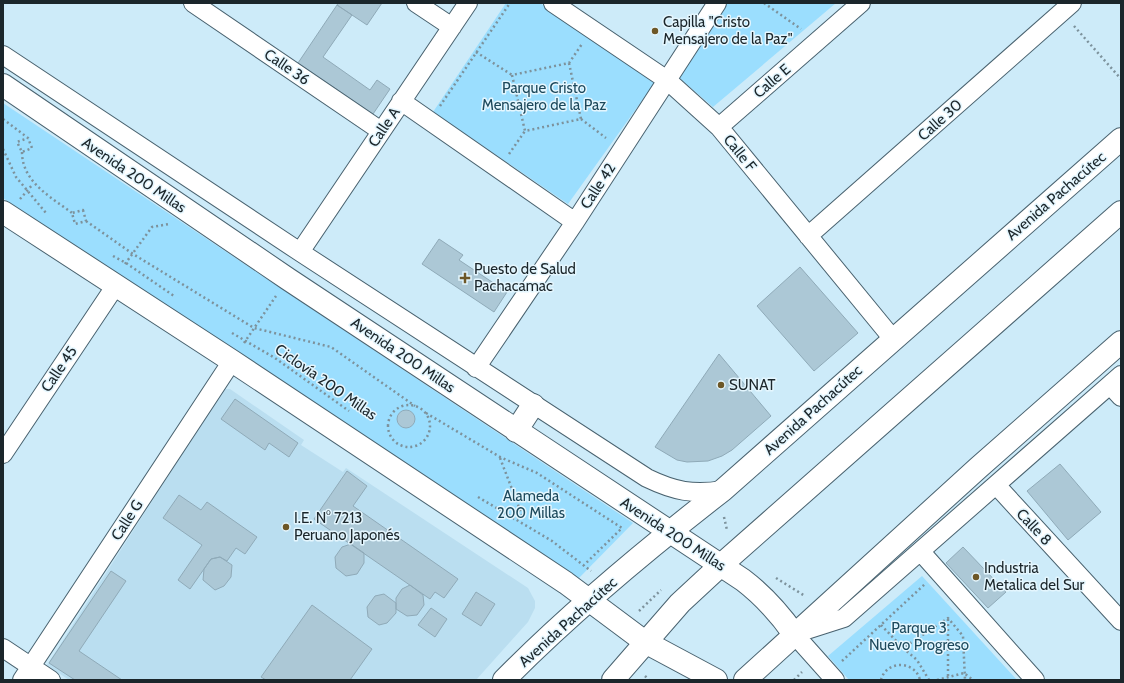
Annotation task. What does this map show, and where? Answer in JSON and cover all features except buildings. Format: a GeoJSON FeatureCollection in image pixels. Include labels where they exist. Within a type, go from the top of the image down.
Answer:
{"type":"FeatureCollection","features":[{"type":"Feature","properties":{"kind":"main road","name":"Avenida 200 Millas"},"geometry":{"type":"LineString","coordinates":[[3,85],[288,279],[762,594],[781,615],[794,634]]}},
{"type":"Feature","properties":{"kind":"main road","name":"Avenida Pachacútec"},"geometry":{"type":"LineString","coordinates":[[504,680],[590,600],[669,532],[723,490],[1121,139]]}},
{"type":"Feature","properties":{"kind":"main road"},"geometry":{"type":"LineString","coordinates":[[613,680],[680,603],[720,565],[1121,212]]}},
{"type":"Feature","properties":{"kind":"main road"},"geometry":{"type":"LineString","coordinates":[[4,215],[114,284],[232,361],[566,583],[645,642],[716,680]]}},
{"type":"Feature","properties":{"kind":"main road"},"geometry":{"type":"LineString","coordinates":[[745,680],[794,634],[1121,342]]}},
{"type":"Feature","properties":{"kind":"main road"},"geometry":{"type":"LineString","coordinates":[[516,431],[533,405]]}},
{"type":"Feature","properties":{"kind":"street","name":"Calle 36"},"geometry":{"type":"LineString","coordinates":[[193,3],[382,131]]}},
{"type":"Feature","properties":{"kind":"street"},"geometry":{"type":"LineString","coordinates":[[416,3],[452,27]]}},
{"type":"Feature","properties":{"kind":"street","name":"Calle A"},"geometry":{"type":"LineString","coordinates":[[300,252],[468,3]]}},
{"type":"Feature","properties":{"kind":"street","name":"Calle F"},"geometry":{"type":"LineString","coordinates":[[553,3],[667,80],[720,127],[893,339]]}},
{"type":"Feature","properties":{"kind":"street","name":"Calle 42"},"geometry":{"type":"LineString","coordinates":[[476,368],[575,222],[717,3]]}},
{"type":"Feature","properties":{"kind":"street","name":"Calle E"},"geometry":{"type":"LineString","coordinates":[[720,127],[861,3]]}},
{"type":"Feature","properties":{"kind":"street","name":"Calle 30"},"geometry":{"type":"LineString","coordinates":[[808,236],[1067,7]]}},
{"type":"Feature","properties":{"kind":"street","name":"Avenida 200 Millas"},"geometry":{"type":"LineString","coordinates":[[3,55],[476,368],[647,478],[668,488],[686,492],[707,493],[723,490]]}},
{"type":"Feature","properties":{"kind":"street"},"geometry":{"type":"LineString","coordinates":[[401,101],[575,222]]}},
{"type":"Feature","properties":{"kind":"street","name":"Calle 45"},"geometry":{"type":"LineString","coordinates":[[3,454],[114,284]]}},
{"type":"Feature","properties":{"kind":"street","name":"Calle G"},"geometry":{"type":"LineString","coordinates":[[27,673],[232,361]]}},
{"type":"Feature","properties":{"kind":"street"},"geometry":{"type":"LineString","coordinates":[[835,680],[794,634],[844,618],[996,486],[1117,386]]}},
{"type":"Feature","properties":{"kind":"street","name":"Calle 8"},"geometry":{"type":"LineString","coordinates":[[996,486],[1121,621]]}},
{"type":"Feature","properties":{"kind":"street"},"geometry":{"type":"LineString","coordinates":[[921,552],[1035,680]]}},
{"type":"Feature","properties":{"kind":"street"},"geometry":{"type":"LineString","coordinates":[[3,648],[27,673],[51,680]]}},
{"type":"Feature","properties":{"kind":"path"},"geometry":{"type":"LineString","coordinates":[[436,111],[510,3]]}},
{"type":"Feature","properties":{"kind":"path"},"geometry":{"type":"LineString","coordinates":[[764,3],[818,40]]}},
{"type":"Feature","properties":{"kind":"path"},"geometry":{"type":"LineString","coordinates":[[1067,7],[1121,79]]}},
{"type":"Feature","properties":{"kind":"path"},"geometry":{"type":"LineString","coordinates":[[512,75],[569,63],[586,39]]}},
{"type":"Feature","properties":{"kind":"path"},"geometry":{"type":"LineString","coordinates":[[476,52],[512,75],[525,131]]}},
{"type":"Feature","properties":{"kind":"path"},"geometry":{"type":"LineString","coordinates":[[569,63],[581,119],[609,140]]}},
{"type":"Feature","properties":{"kind":"path"},"geometry":{"type":"LineString","coordinates":[[3,119],[28,138],[32,148],[22,152]]}},
{"type":"Feature","properties":{"kind":"path"},"geometry":{"type":"LineString","coordinates":[[506,159],[525,131],[581,119]]}},
{"type":"Feature","properties":{"kind":"path"},"geometry":{"type":"LineString","coordinates":[[28,138],[17,142],[22,152],[22,160],[33,184],[72,214],[75,224],[86,221]]}},
{"type":"Feature","properties":{"kind":"path"},"geometry":{"type":"LineString","coordinates":[[3,149],[16,177],[51,219]]}},
{"type":"Feature","properties":{"kind":"path"},"geometry":{"type":"LineString","coordinates":[[114,284],[126,263],[152,227],[176,222],[185,209]]}},
{"type":"Feature","properties":{"kind":"path"},"geometry":{"type":"LineString","coordinates":[[72,214],[83,210],[86,221],[133,254],[254,328],[331,347],[426,414],[500,457],[537,473],[622,528],[566,583]]}},
{"type":"Feature","properties":{"kind":"path"},"geometry":{"type":"LineString","coordinates":[[111,255],[126,263],[176,297]]}},
{"type":"Feature","properties":{"kind":"path"},"geometry":{"type":"LineString","coordinates":[[232,361],[288,279]]}},
{"type":"Feature","properties":{"kind":"path","name":"Ciclovía 200 Millas"},"geometry":{"type":"LineString","coordinates":[[226,330],[275,358],[350,412]]}},
{"type":"Feature","properties":{"kind":"path"},"geometry":{"type":"LineString","coordinates":[[415,406],[408,405],[401,407],[390,416],[388,430],[395,442],[408,447],[420,443],[429,433],[429,420],[426,414]]}},
{"type":"Feature","properties":{"kind":"path"},"geometry":{"type":"LineString","coordinates":[[388,439],[408,452]]}},
{"type":"Feature","properties":{"kind":"path"},"geometry":{"type":"LineString","coordinates":[[500,457],[522,515],[509,521],[513,548]]}},
{"type":"Feature","properties":{"kind":"path"},"geometry":{"type":"LineString","coordinates":[[474,494],[513,519],[552,541],[593,573]]}},
{"type":"Feature","properties":{"kind":"path"},"geometry":{"type":"LineString","coordinates":[[723,515],[727,530]]}},
{"type":"Feature","properties":{"kind":"path"},"geometry":{"type":"LineString","coordinates":[[840,662],[927,583]]}},
{"type":"Feature","properties":{"kind":"path"},"geometry":{"type":"LineString","coordinates":[[903,648],[948,618]]}},
{"type":"Feature","properties":{"kind":"path"},"geometry":{"type":"LineString","coordinates":[[948,618],[963,636],[965,680]]}},
{"type":"Feature","properties":{"kind":"path"},"geometry":{"type":"LineString","coordinates":[[948,618],[948,679]]}},
{"type":"Feature","properties":{"kind":"path"},"geometry":{"type":"LineString","coordinates":[[881,625],[919,664],[930,680]]}},
{"type":"Feature","properties":{"kind":"path"},"geometry":{"type":"LineString","coordinates":[[915,670],[919,664]]}},
{"type":"Feature","properties":{"kind":"path"},"geometry":{"type":"LineString","coordinates":[[881,680],[885,671],[897,665],[909,666],[915,670],[920,680]]}},
{"type":"Feature","properties":{"kind":"path"},"geometry":{"type":"LineString","coordinates":[[937,680],[948,679],[964,674]]}},
{"type":"Feature","properties":{"kind":"path"},"geometry":{"type":"LineString","coordinates":[[964,674],[973,680]]}},
{"type":"Feature","properties":{"kind":"shaded area","name":"I.E. N° 7213 Peruano Japonés"},"geometry":{"type":"Polygon","coordinates":[[[224,389],[230,389],[304,440],[301,445],[343,472],[346,468],[528,588],[535,601],[535,608],[528,622],[476,680],[69,680],[47,665],[224,389]]]}},
{"type":"Feature","properties":{"kind":"green space","name":"Parque Cristo Mensajero de la Paz"},"geometry":{"type":"Polygon","coordinates":[[[506,3],[540,3],[656,81],[568,204],[433,112],[506,3]]]}},
{"type":"Feature","properties":{"kind":"green space"},"geometry":{"type":"Polygon","coordinates":[[[725,3],[836,3],[713,107],[677,76],[725,3]]]}},
{"type":"Feature","properties":{"kind":"green space","name":"Alameda 200 Millas"},"geometry":{"type":"Polygon","coordinates":[[[3,103],[633,523],[579,578],[514,542],[3,198],[3,103]]]}},
{"type":"Feature","properties":{"kind":"green space","name":"Parque 3 Nuevo Progreso"},"geometry":{"type":"Polygon","coordinates":[[[922,576],[1017,680],[849,680],[828,656],[922,576]]]}},
{"type":"Feature","properties":{"kind":"place","name":"Capilla \"Cristo Mensajero de la Paz\""},"geometry":{"type":"Point","coordinates":[655,31]}},
{"type":"Feature","properties":{"kind":"place","name":"Puesto de Salud Pachacamac"},"geometry":{"type":"Point","coordinates":[465,278]}},
{"type":"Feature","properties":{"kind":"place","name":"SUNAT"},"geometry":{"type":"Point","coordinates":[721,385]}},
{"type":"Feature","properties":{"kind":"place","name":"I.E. N° 7213 Peruano Japonés"},"geometry":{"type":"Point","coordinates":[286,527]}},
{"type":"Feature","properties":{"kind":"place","name":"Industria Metalica del Sur"},"geometry":{"type":"Point","coordinates":[976,577]}}]}
